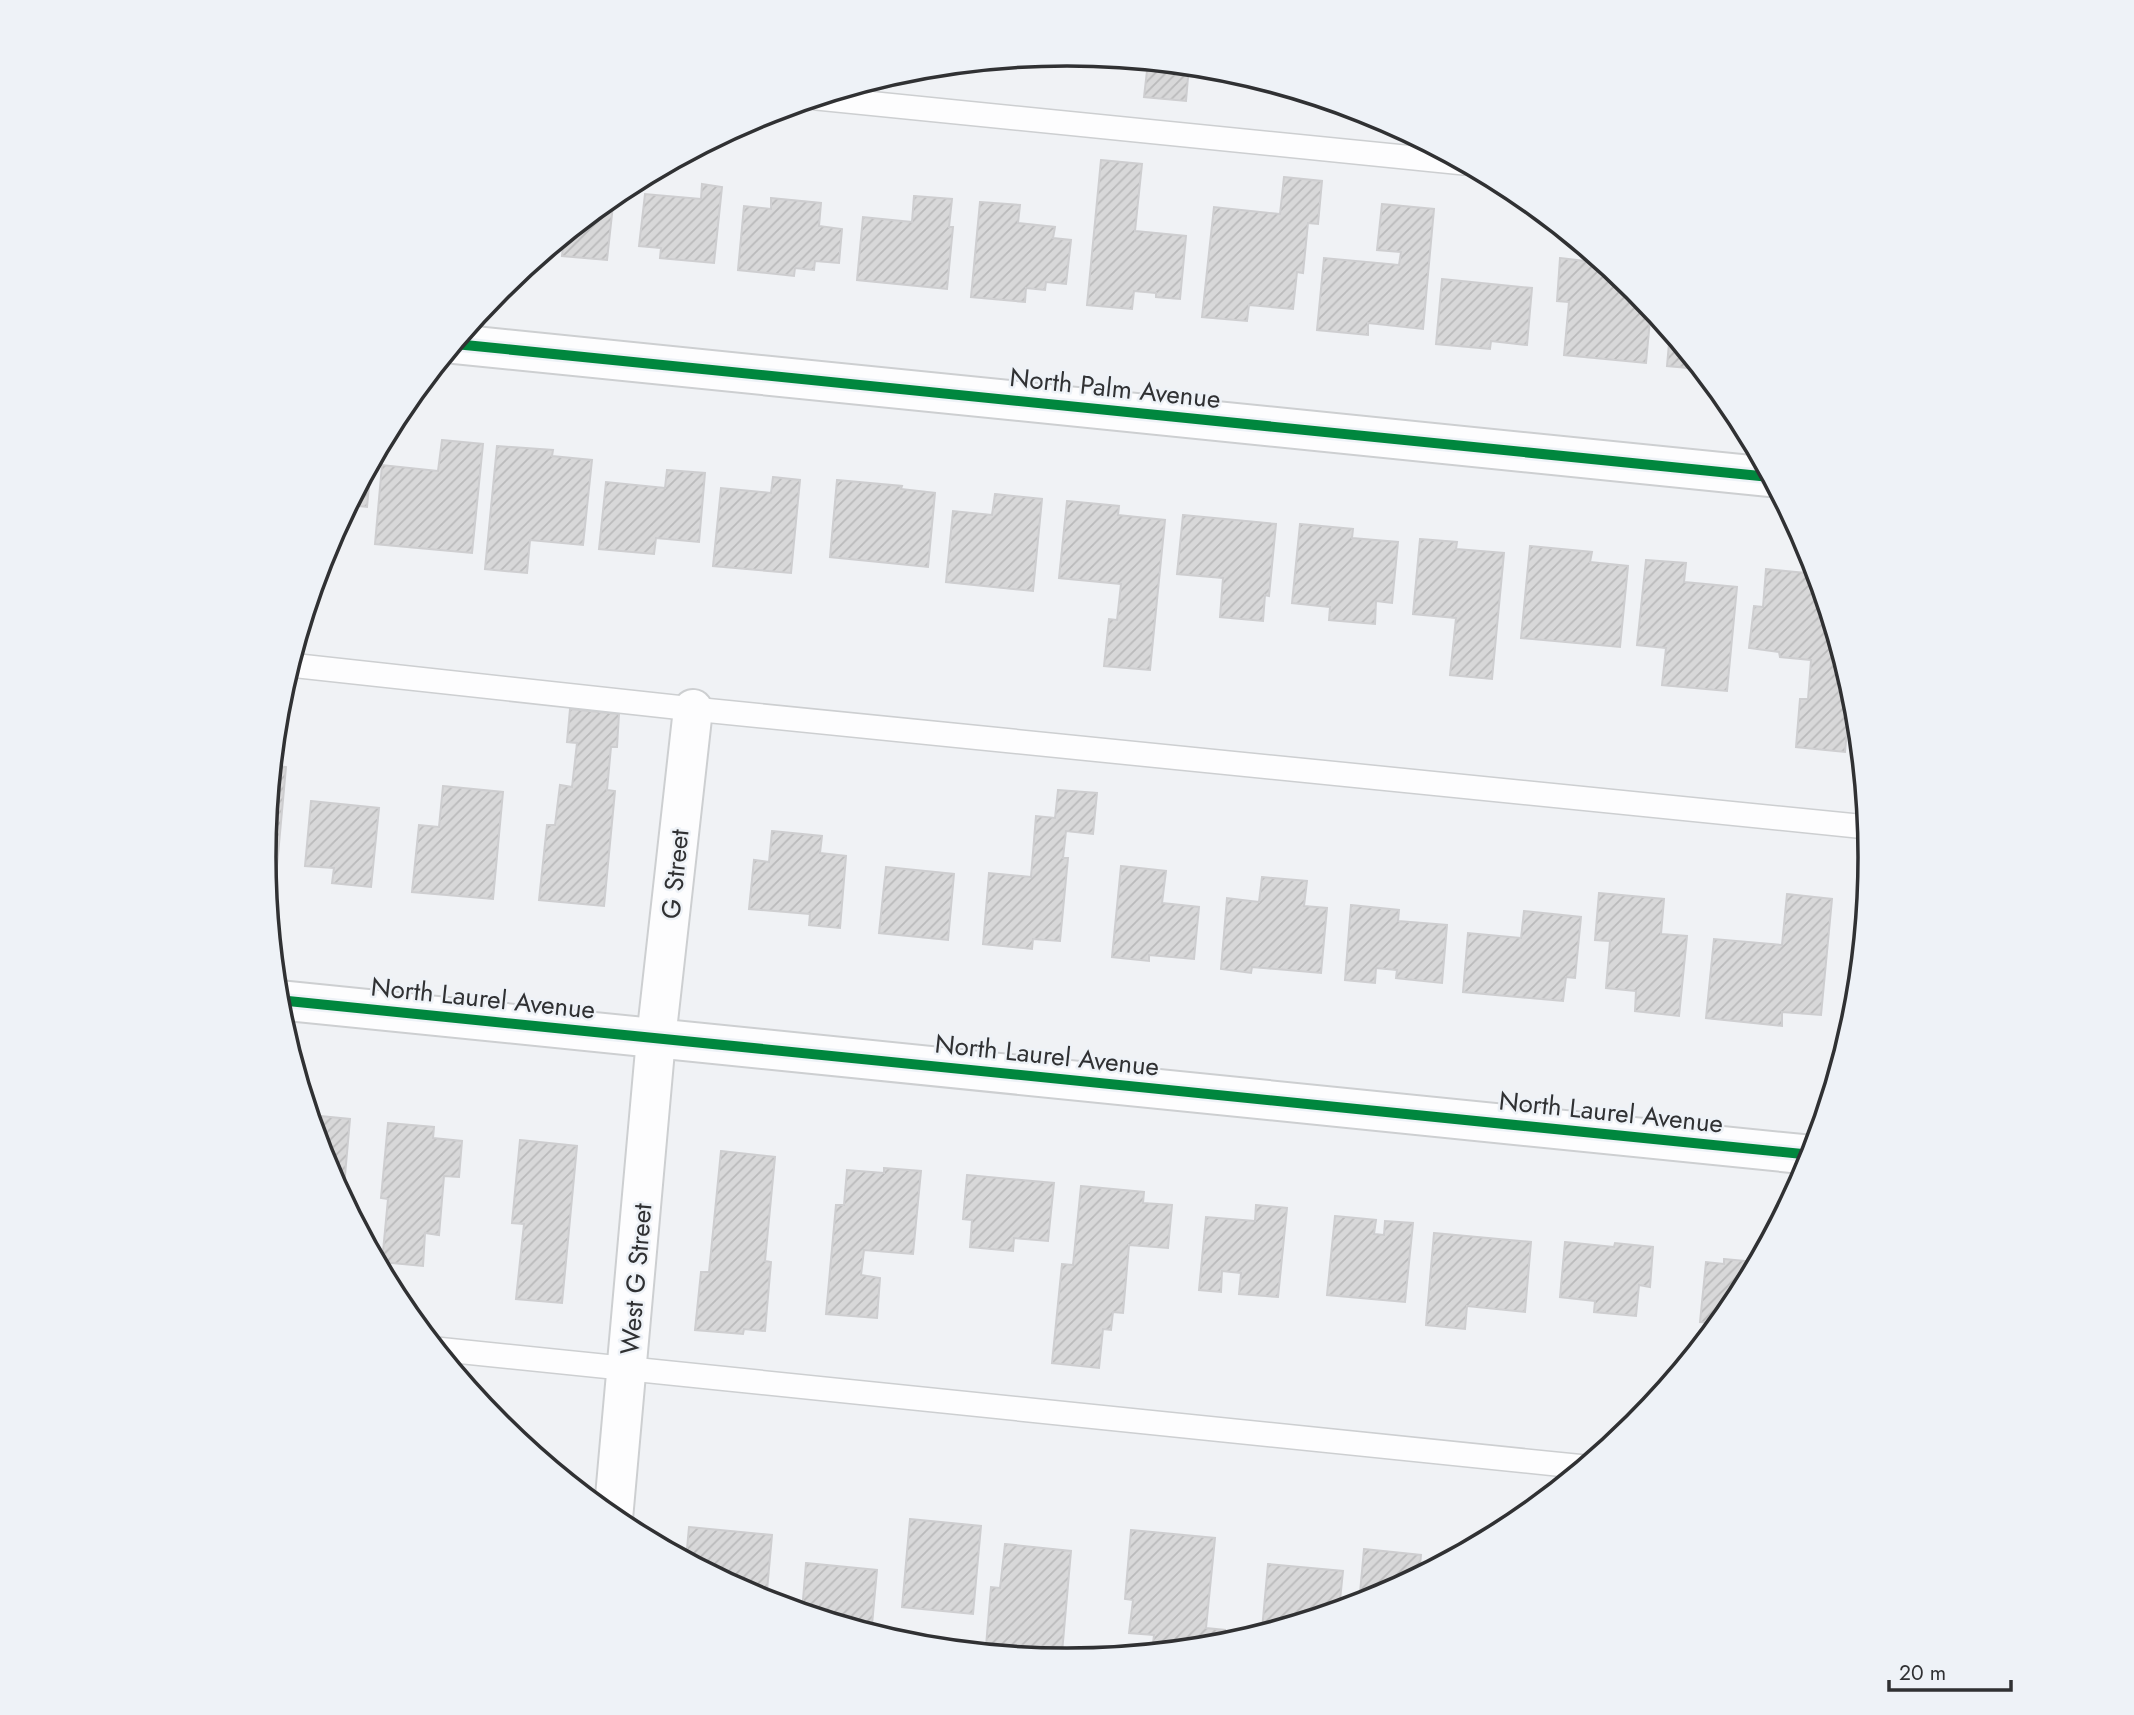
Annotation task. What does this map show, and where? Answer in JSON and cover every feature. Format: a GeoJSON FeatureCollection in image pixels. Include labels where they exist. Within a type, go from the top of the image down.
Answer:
{"type":"FeatureCollection","features":[{"type":"Feature","properties":{"kind":"street","name":"North Palm Avenue"},"geometry":{"type":"LineString","coordinates":[[465,345],[1759,476]]}},
{"type":"Feature","properties":{"kind":"street","name":"G Street"},"geometry":{"type":"LineString","coordinates":[[656,1039],[693,709]]}},
{"type":"Feature","properties":{"kind":"street","name":"North Laurel Avenue"},"geometry":{"type":"LineString","coordinates":[[289,1001],[1800,1154]]}},
{"type":"Feature","properties":{"kind":"street","name":"West G Street"},"geometry":{"type":"LineString","coordinates":[[614,1505],[656,1039]]}},
{"type":"Feature","properties":{"kind":"lane"},"geometry":{"type":"LineString","coordinates":[[839,100],[1441,161]]}},
{"type":"Feature","properties":{"kind":"lane"},"geometry":{"type":"LineString","coordinates":[[300,666],[693,709],[1857,826]]}},
{"type":"Feature","properties":{"kind":"lane"},"geometry":{"type":"LineString","coordinates":[[448,1350],[1572,1466]]}},
{"type":"Feature","properties":{"kind":"building"},"geometry":{"type":"Polygon","coordinates":[[[1147,71],[1188,76],[1186,101],[1144,97],[1147,71]]]}},
{"type":"Feature","properties":{"kind":"building"},"geometry":{"type":"Polygon","coordinates":[[[1101,160],[1142,164],[1135,231],[1186,236],[1180,299],[1156,297],[1156,293],[1134,291],[1132,309],[1087,305],[1101,160]]]}},
{"type":"Feature","properties":{"kind":"building"},"geometry":{"type":"Polygon","coordinates":[[[1284,177],[1322,181],[1318,224],[1308,223],[1303,273],[1297,272],[1293,309],[1249,305],[1247,321],[1202,317],[1214,207],[1280,214],[1284,177]]]}},
{"type":"Feature","properties":{"kind":"building"},"geometry":{"type":"Polygon","coordinates":[[[702,184],[722,187],[714,263],[660,258],[661,248],[639,246],[645,194],[701,199],[702,184]]]}},
{"type":"Feature","properties":{"kind":"building"},"geometry":{"type":"Polygon","coordinates":[[[914,196],[952,199],[949,227],[953,227],[947,289],[857,280],[863,217],[912,222],[914,196]]]}},
{"type":"Feature","properties":{"kind":"building"},"geometry":{"type":"Polygon","coordinates":[[[771,198],[821,203],[819,226],[842,229],[839,263],[815,261],[814,270],[795,268],[794,276],[738,270],[744,206],[771,209],[771,198]]]}},
{"type":"Feature","properties":{"kind":"building"},"geometry":{"type":"Polygon","coordinates":[[[980,202],[1020,205],[1018,223],[1055,227],[1053,238],[1071,240],[1066,284],[1046,282],[1045,290],[1026,288],[1025,302],[971,297],[980,202]]]}},
{"type":"Feature","properties":{"kind":"building"},"geometry":{"type":"Polygon","coordinates":[[[1382,204],[1434,209],[1423,329],[1368,323],[1368,335],[1317,330],[1324,258],[1399,265],[1401,252],[1377,250],[1382,204]]]}},
{"type":"Feature","properties":{"kind":"building"},"geometry":{"type":"Polygon","coordinates":[[[612,211],[607,260],[562,256],[563,248],[612,211]]]}},
{"type":"Feature","properties":{"kind":"building"},"geometry":{"type":"Polygon","coordinates":[[[1560,258],[1587,261],[1650,323],[1646,363],[1564,355],[1569,302],[1557,301],[1560,258]]]}},
{"type":"Feature","properties":{"kind":"building"},"geometry":{"type":"Polygon","coordinates":[[[1442,279],[1532,288],[1527,345],[1491,341],[1490,349],[1436,344],[1442,279]]]}},
{"type":"Feature","properties":{"kind":"building"},"geometry":{"type":"Polygon","coordinates":[[[1669,344],[1688,368],[1667,366],[1669,344]]]}},
{"type":"Feature","properties":{"kind":"building"},"geometry":{"type":"Polygon","coordinates":[[[442,440],[483,444],[472,553],[375,544],[382,465],[438,471],[442,440]]]}},
{"type":"Feature","properties":{"kind":"building"},"geometry":{"type":"Polygon","coordinates":[[[497,446],[553,450],[552,456],[592,460],[583,545],[530,540],[527,573],[485,569],[497,446]]]}},
{"type":"Feature","properties":{"kind":"building"},"geometry":{"type":"Polygon","coordinates":[[[667,470],[705,473],[699,542],[656,538],[654,554],[599,549],[606,482],[665,488],[667,470]]]}},
{"type":"Feature","properties":{"kind":"building"},"geometry":{"type":"Polygon","coordinates":[[[773,477],[800,480],[791,573],[713,566],[721,488],[771,493],[773,477]]]}},
{"type":"Feature","properties":{"kind":"building"},"geometry":{"type":"Polygon","coordinates":[[[837,480],[902,486],[901,489],[935,493],[928,567],[830,557],[837,480]]]}},
{"type":"Feature","properties":{"kind":"building"},"geometry":{"type":"Polygon","coordinates":[[[369,487],[367,507],[359,506],[369,487]]]}},
{"type":"Feature","properties":{"kind":"building"},"geometry":{"type":"Polygon","coordinates":[[[995,494],[1042,499],[1033,591],[946,582],[953,511],[992,515],[995,494]]]}},
{"type":"Feature","properties":{"kind":"building"},"geometry":{"type":"Polygon","coordinates":[[[1067,501],[1119,506],[1118,515],[1165,520],[1150,670],[1104,666],[1109,619],[1117,620],[1121,584],[1059,578],[1067,501]]]}},
{"type":"Feature","properties":{"kind":"building"},"geometry":{"type":"Polygon","coordinates":[[[1183,515],[1276,524],[1269,596],[1265,595],[1263,621],[1220,617],[1223,578],[1177,574],[1183,515]]]}},
{"type":"Feature","properties":{"kind":"building"},"geometry":{"type":"Polygon","coordinates":[[[1300,524],[1353,529],[1352,538],[1398,542],[1392,603],[1376,601],[1375,624],[1329,620],[1330,607],[1292,603],[1300,524]]]}},
{"type":"Feature","properties":{"kind":"building"},"geometry":{"type":"Polygon","coordinates":[[[1420,539],[1457,542],[1456,549],[1504,553],[1492,679],[1450,675],[1456,618],[1413,614],[1420,539]]]}},
{"type":"Feature","properties":{"kind":"building"},"geometry":{"type":"Polygon","coordinates":[[[1530,546],[1592,552],[1590,562],[1628,566],[1620,647],[1521,638],[1530,546]]]}},
{"type":"Feature","properties":{"kind":"building"},"geometry":{"type":"Polygon","coordinates":[[[1646,560],[1686,563],[1684,582],[1737,587],[1727,691],[1662,685],[1666,648],[1637,645],[1646,560]]]}},
{"type":"Feature","properties":{"kind":"building"},"geometry":{"type":"Polygon","coordinates":[[[1766,569],[1805,573],[1831,653],[1843,703],[1847,729],[1845,752],[1796,747],[1800,699],[1808,699],[1811,660],[1780,657],[1779,652],[1749,648],[1754,606],[1763,607],[1766,569]]]}},
{"type":"Feature","properties":{"kind":"building"},"geometry":{"type":"Polygon","coordinates":[[[570,709],[619,714],[617,747],[611,747],[607,790],[615,791],[604,906],[539,900],[547,825],[555,825],[560,785],[572,787],[577,743],[567,742],[570,709]]]}},
{"type":"Feature","properties":{"kind":"building"},"geometry":{"type":"Polygon","coordinates":[[[282,766],[286,767],[277,871],[278,806],[282,766]]]}},
{"type":"Feature","properties":{"kind":"building"},"geometry":{"type":"Polygon","coordinates":[[[443,786],[503,792],[493,899],[412,892],[419,825],[439,827],[443,786]]]}},
{"type":"Feature","properties":{"kind":"building"},"geometry":{"type":"Polygon","coordinates":[[[1058,790],[1097,793],[1093,834],[1066,831],[1063,858],[1068,858],[1060,941],[1033,939],[1032,949],[983,944],[989,873],[1031,877],[1036,816],[1055,818],[1058,790]]]}},
{"type":"Feature","properties":{"kind":"building"},"geometry":{"type":"Polygon","coordinates":[[[311,801],[379,808],[371,887],[332,883],[334,868],[305,866],[311,801]]]}},
{"type":"Feature","properties":{"kind":"building"},"geometry":{"type":"Polygon","coordinates":[[[772,831],[822,836],[820,853],[846,856],[840,928],[809,925],[810,914],[749,909],[754,860],[769,862],[772,831]]]}},
{"type":"Feature","properties":{"kind":"building"},"geometry":{"type":"Polygon","coordinates":[[[1121,866],[1166,871],[1162,903],[1199,907],[1194,959],[1149,955],[1149,961],[1112,957],[1121,866]]]}},
{"type":"Feature","properties":{"kind":"building"},"geometry":{"type":"Polygon","coordinates":[[[886,867],[954,874],[948,940],[879,933],[886,867]]]}},
{"type":"Feature","properties":{"kind":"building"},"geometry":{"type":"Polygon","coordinates":[[[1262,877],[1307,881],[1304,906],[1327,908],[1321,973],[1252,967],[1251,973],[1221,969],[1227,898],[1259,902],[1262,877]]]}},
{"type":"Feature","properties":{"kind":"building"},"geometry":{"type":"Polygon","coordinates":[[[1599,893],[1664,899],[1661,934],[1687,936],[1679,1016],[1635,1011],[1636,991],[1606,988],[1610,941],[1595,940],[1599,893]]]}},
{"type":"Feature","properties":{"kind":"building"},"geometry":{"type":"Polygon","coordinates":[[[1787,894],[1832,899],[1821,1015],[1782,1012],[1782,1026],[1706,1018],[1714,939],[1782,945],[1787,894]]]}},
{"type":"Feature","properties":{"kind":"building"},"geometry":{"type":"Polygon","coordinates":[[[1351,905],[1399,910],[1398,921],[1447,925],[1442,983],[1396,978],[1397,970],[1376,968],[1375,983],[1345,980],[1351,905]]]}},
{"type":"Feature","properties":{"kind":"building"},"geometry":{"type":"Polygon","coordinates":[[[1524,911],[1581,917],[1575,978],[1566,977],[1563,1001],[1463,992],[1468,933],[1521,938],[1524,911]]]}},
{"type":"Feature","properties":{"kind":"building"},"geometry":{"type":"Polygon","coordinates":[[[319,1116],[350,1119],[345,1179],[319,1116]]]}},
{"type":"Feature","properties":{"kind":"building"},"geometry":{"type":"Polygon","coordinates":[[[388,1123],[434,1127],[433,1138],[462,1141],[459,1177],[444,1176],[439,1235],[425,1233],[423,1266],[388,1263],[383,1254],[388,1199],[381,1198],[388,1123]]]}},
{"type":"Feature","properties":{"kind":"building"},"geometry":{"type":"Polygon","coordinates":[[[520,1140],[577,1146],[562,1303],[516,1299],[524,1224],[512,1223],[520,1140]]]}},
{"type":"Feature","properties":{"kind":"building"},"geometry":{"type":"Polygon","coordinates":[[[721,1151],[775,1157],[765,1261],[771,1262],[765,1331],[744,1329],[743,1334],[695,1330],[701,1272],[709,1272],[721,1151]]]}},
{"type":"Feature","properties":{"kind":"building"},"geometry":{"type":"Polygon","coordinates":[[[884,1168],[921,1171],[913,1254],[864,1250],[861,1275],[880,1278],[877,1318],[826,1314],[836,1205],[844,1205],[847,1170],[884,1173],[884,1168]]]}},
{"type":"Feature","properties":{"kind":"building"},"geometry":{"type":"Polygon","coordinates":[[[967,1175],[1054,1183],[1048,1241],[1014,1238],[1013,1251],[970,1247],[972,1220],[963,1219],[967,1175]]]}},
{"type":"Feature","properties":{"kind":"building"},"geometry":{"type":"Polygon","coordinates":[[[1081,1186],[1144,1192],[1143,1203],[1172,1205],[1168,1248],[1129,1245],[1123,1313],[1113,1312],[1111,1330],[1103,1329],[1099,1368],[1052,1363],[1062,1264],[1073,1265],[1081,1186]]]}},
{"type":"Feature","properties":{"kind":"building"},"geometry":{"type":"Polygon","coordinates":[[[1256,1205],[1287,1208],[1278,1297],[1239,1294],[1241,1273],[1222,1271],[1221,1292],[1199,1290],[1206,1217],[1255,1221],[1256,1205]]]}},
{"type":"Feature","properties":{"kind":"building"},"geometry":{"type":"Polygon","coordinates":[[[1335,1216],[1376,1220],[1374,1234],[1384,1235],[1385,1221],[1413,1223],[1405,1302],[1327,1295],[1335,1216]]]}},
{"type":"Feature","properties":{"kind":"building"},"geometry":{"type":"Polygon","coordinates":[[[1434,1233],[1531,1242],[1525,1312],[1467,1306],[1465,1329],[1426,1325],[1434,1233]]]}},
{"type":"Feature","properties":{"kind":"building"},"geometry":{"type":"Polygon","coordinates":[[[1565,1242],[1614,1247],[1615,1243],[1653,1247],[1650,1287],[1639,1285],[1636,1316],[1594,1312],[1595,1301],[1560,1297],[1565,1242]]]}},
{"type":"Feature","properties":{"kind":"building"},"geometry":{"type":"Polygon","coordinates":[[[1724,1259],[1747,1261],[1707,1322],[1700,1322],[1706,1262],[1724,1264],[1724,1259]]]}},
{"type":"Feature","properties":{"kind":"building"},"geometry":{"type":"Polygon","coordinates":[[[910,1519],[981,1526],[973,1614],[902,1607],[910,1519]]]}},
{"type":"Feature","properties":{"kind":"building"},"geometry":{"type":"Polygon","coordinates":[[[689,1527],[772,1535],[767,1589],[717,1567],[687,1551],[689,1527]]]}},
{"type":"Feature","properties":{"kind":"building"},"geometry":{"type":"Polygon","coordinates":[[[1131,1530],[1215,1538],[1206,1628],[1225,1630],[1225,1632],[1153,1644],[1154,1635],[1129,1633],[1133,1600],[1125,1599],[1131,1530]]]}},
{"type":"Feature","properties":{"kind":"building"},"geometry":{"type":"Polygon","coordinates":[[[1005,1544],[1071,1551],[1062,1648],[986,1644],[991,1587],[1000,1588],[1005,1544]]]}},
{"type":"Feature","properties":{"kind":"building"},"geometry":{"type":"Polygon","coordinates":[[[1364,1549],[1421,1555],[1420,1565],[1360,1592],[1364,1549]]]}},
{"type":"Feature","properties":{"kind":"building"},"geometry":{"type":"Polygon","coordinates":[[[806,1563],[877,1570],[872,1624],[803,1603],[806,1563]]]}},
{"type":"Feature","properties":{"kind":"building"},"geometry":{"type":"Polygon","coordinates":[[[1268,1564],[1343,1571],[1340,1600],[1263,1624],[1268,1564]]]}},
{"type":"Feature","properties":{"kind":"cycle path"},"geometry":{"type":"LineString","coordinates":[[465,345],[1759,476]]}},
{"type":"Feature","properties":{"kind":"cycle path"},"geometry":{"type":"LineString","coordinates":[[289,1001],[1800,1154]]}}]}
